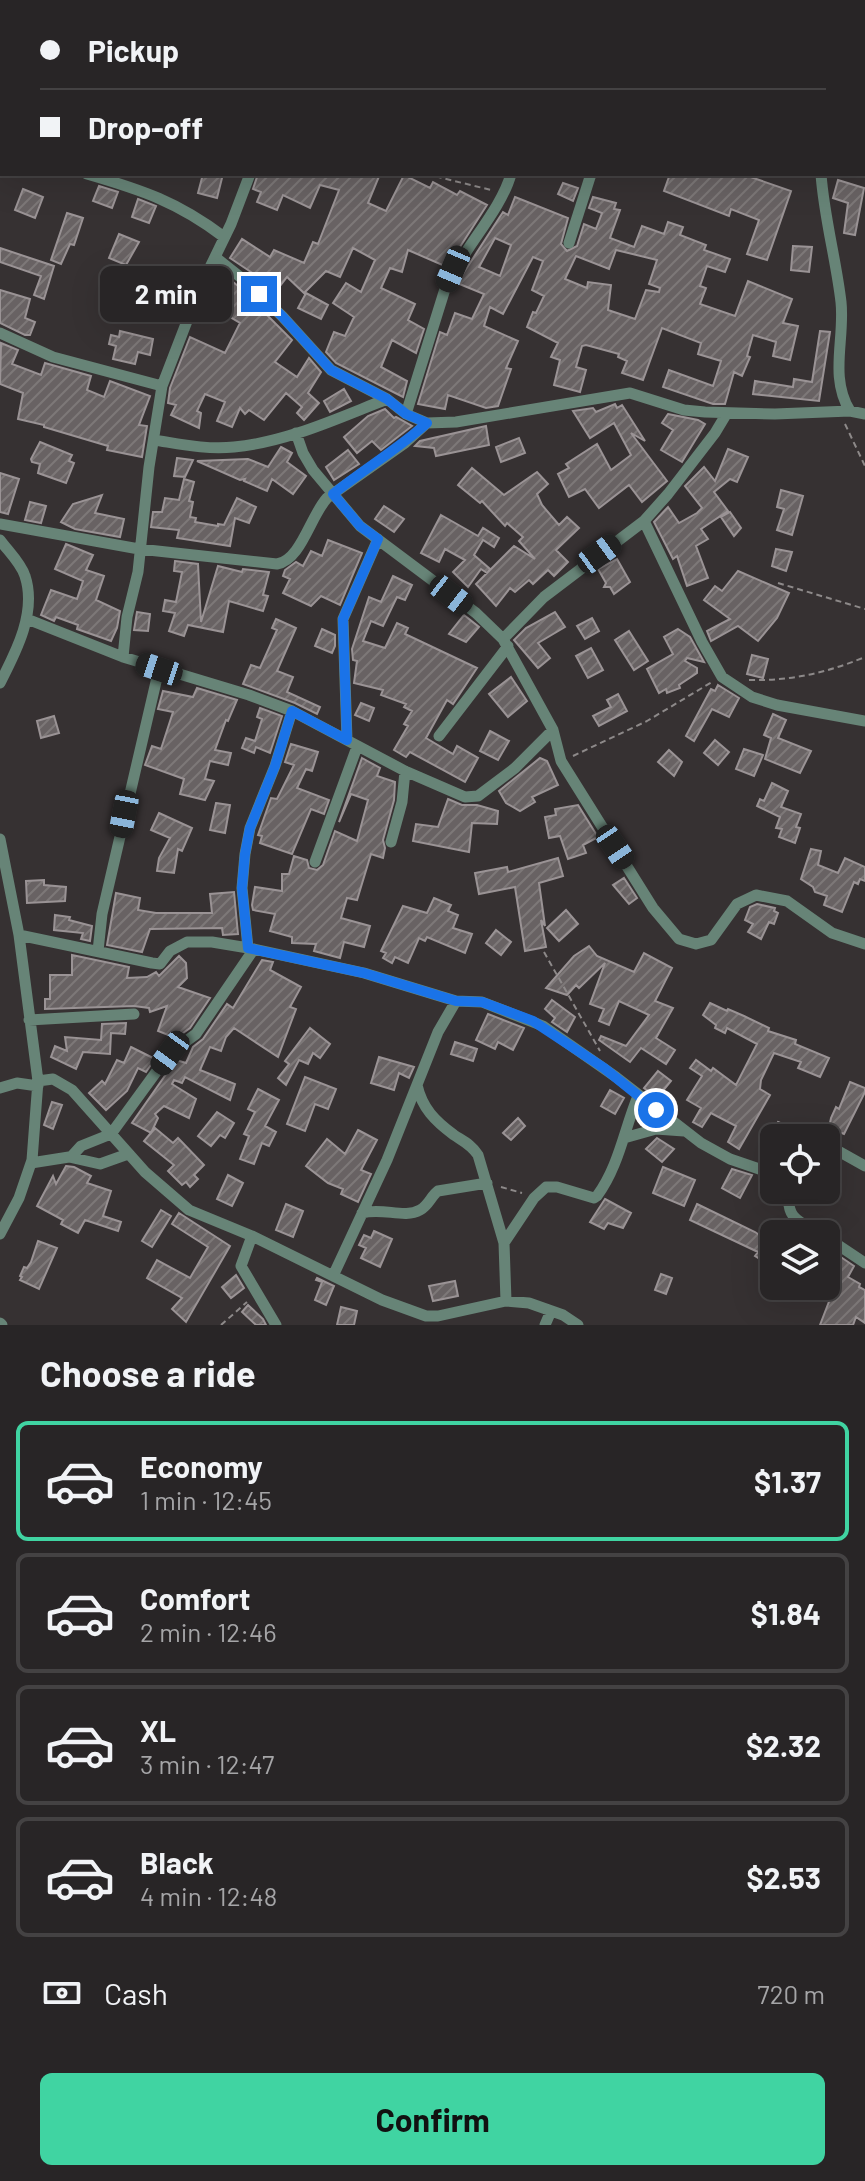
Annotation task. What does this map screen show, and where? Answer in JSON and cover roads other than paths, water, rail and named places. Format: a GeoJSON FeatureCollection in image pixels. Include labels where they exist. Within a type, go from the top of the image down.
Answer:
{"type":"FeatureCollection","features":[{"type":"Feature","properties":{"kind":"street"},"geometry":{"type":"LineString","coordinates":[[96,176],[150,193],[200,219],[224,237]]}},
{"type":"Feature","properties":{"kind":"street"},"geometry":{"type":"LineString","coordinates":[[123,657],[127,617],[138,572],[162,386],[199,290],[249,176]]}},
{"type":"Feature","properties":{"kind":"street"},"geometry":{"type":"LineString","coordinates":[[406,414],[453,269],[510,176]]}},
{"type":"Feature","properties":{"kind":"street"},"geometry":{"type":"LineString","coordinates":[[569,243],[590,176]]}},
{"type":"Feature","properties":{"kind":"street"},"geometry":{"type":"LineString","coordinates":[[821,176],[841,305],[838,374],[845,411]]}},
{"type":"Feature","properties":{"kind":"street"},"geometry":{"type":"LineString","coordinates":[[215,257],[282,316],[331,370],[427,423],[456,422],[630,393],[684,410],[727,413],[845,411],[865,414]]}},
{"type":"Feature","properties":{"kind":"street"},"geometry":{"type":"LineString","coordinates":[[0,333],[53,357],[162,386]]}},
{"type":"Feature","properties":{"kind":"street"},"geometry":{"type":"LineString","coordinates":[[154,440],[232,447],[296,433],[387,399]]}},
{"type":"Feature","properties":{"kind":"street"},"geometry":{"type":"LineString","coordinates":[[439,736],[506,642],[544,597],[644,521],[715,433],[727,413]]}},
{"type":"Feature","properties":{"kind":"street"},"geometry":{"type":"LineString","coordinates":[[0,524],[139,549],[277,564],[287,562],[294,555],[317,509],[427,423]]}},
{"type":"Feature","properties":{"kind":"street"},"geometry":{"type":"LineString","coordinates":[[296,433],[313,470],[360,526],[476,613],[506,642],[553,730],[561,761],[653,908],[679,939],[696,944],[711,940],[737,904],[756,895],[787,901],[832,933],[865,944]]}},
{"type":"Feature","properties":{"kind":"street"},"geometry":{"type":"LineString","coordinates":[[644,521],[722,677],[752,697],[777,705],[865,721]]}},
{"type":"Feature","properties":{"kind":"street"},"geometry":{"type":"LineString","coordinates":[[315,862],[352,744],[343,619],[378,539]]}},
{"type":"Feature","properties":{"kind":"street"},"geometry":{"type":"LineString","coordinates":[[0,540],[25,575],[28,599],[27,619],[0,683]]}},
{"type":"Feature","properties":{"kind":"street"},"geometry":{"type":"LineString","coordinates":[[27,619],[123,657],[292,711],[405,771],[465,797],[478,796],[515,768],[553,730]]}},
{"type":"Feature","properties":{"kind":"street"},"geometry":{"type":"LineString","coordinates":[[98,951],[102,914],[159,669]]}},
{"type":"Feature","properties":{"kind":"street"},"geometry":{"type":"LineString","coordinates":[[71,1157],[81,1146],[111,1134],[170,1053],[196,1034],[251,948],[242,888],[245,854],[250,828],[275,766],[292,711]]}},
{"type":"Feature","properties":{"kind":"street"},"geometry":{"type":"LineString","coordinates":[[391,842],[402,802],[405,771]]}},
{"type":"Feature","properties":{"kind":"street"},"geometry":{"type":"LineString","coordinates":[[0,839],[5,890],[19,935],[38,1084],[31,1163],[19,1198],[0,1234]]}},
{"type":"Feature","properties":{"kind":"street"},"geometry":{"type":"LineString","coordinates":[[19,935],[160,964],[170,951],[187,942],[212,942],[364,973],[456,1001],[482,1002],[533,1021],[604,1068],[685,1131],[730,1159],[760,1169]]}},
{"type":"Feature","properties":{"kind":"street"},"geometry":{"type":"LineString","coordinates":[[333,1276],[442,1023],[456,1001]]}},
{"type":"Feature","properties":{"kind":"street"},"geometry":{"type":"LineString","coordinates":[[29,1020],[134,1014]]}},
{"type":"Feature","properties":{"kind":"street"},"geometry":{"type":"LineString","coordinates":[[0,1088],[17,1083],[38,1084],[53,1079],[63,1083],[128,1154],[170,1196],[189,1210],[252,1236],[409,1312],[446,1320],[506,1301],[529,1303],[578,1325]]}},
{"type":"Feature","properties":{"kind":"street"},"geometry":{"type":"LineString","coordinates":[[417,1085],[420,1099],[431,1114],[475,1149],[504,1243],[506,1301]]}},
{"type":"Feature","properties":{"kind":"street"},"geometry":{"type":"LineString","coordinates":[[504,1243],[534,1198],[546,1187],[594,1198],[597,1196],[609,1177],[638,1096]]}},
{"type":"Feature","properties":{"kind":"street"},"geometry":{"type":"LineString","coordinates":[[624,1138],[656,1129],[685,1131]]}},
{"type":"Feature","properties":{"kind":"street"},"geometry":{"type":"LineString","coordinates":[[840,1152],[865,1166]]}},
{"type":"Feature","properties":{"kind":"street"},"geometry":{"type":"LineString","coordinates":[[31,1163],[71,1157],[100,1164],[128,1154]]}},
{"type":"Feature","properties":{"kind":"street"},"geometry":{"type":"LineString","coordinates":[[362,1213],[375,1209],[414,1213],[438,1191],[487,1183]]}},
{"type":"Feature","properties":{"kind":"street"},"geometry":{"type":"LineString","coordinates":[[788,1204],[792,1216],[799,1220]]}},
{"type":"Feature","properties":{"kind":"street"},"geometry":{"type":"LineString","coordinates":[[252,1236],[240,1263],[276,1325]]}},
{"type":"Feature","properties":{"kind":"street"},"geometry":{"type":"LineString","coordinates":[[840,1246],[865,1263]]}},
{"type":"Feature","properties":{"kind":"street"},"geometry":{"type":"LineString","coordinates":[[545,1325],[551,1311]]}}]}
